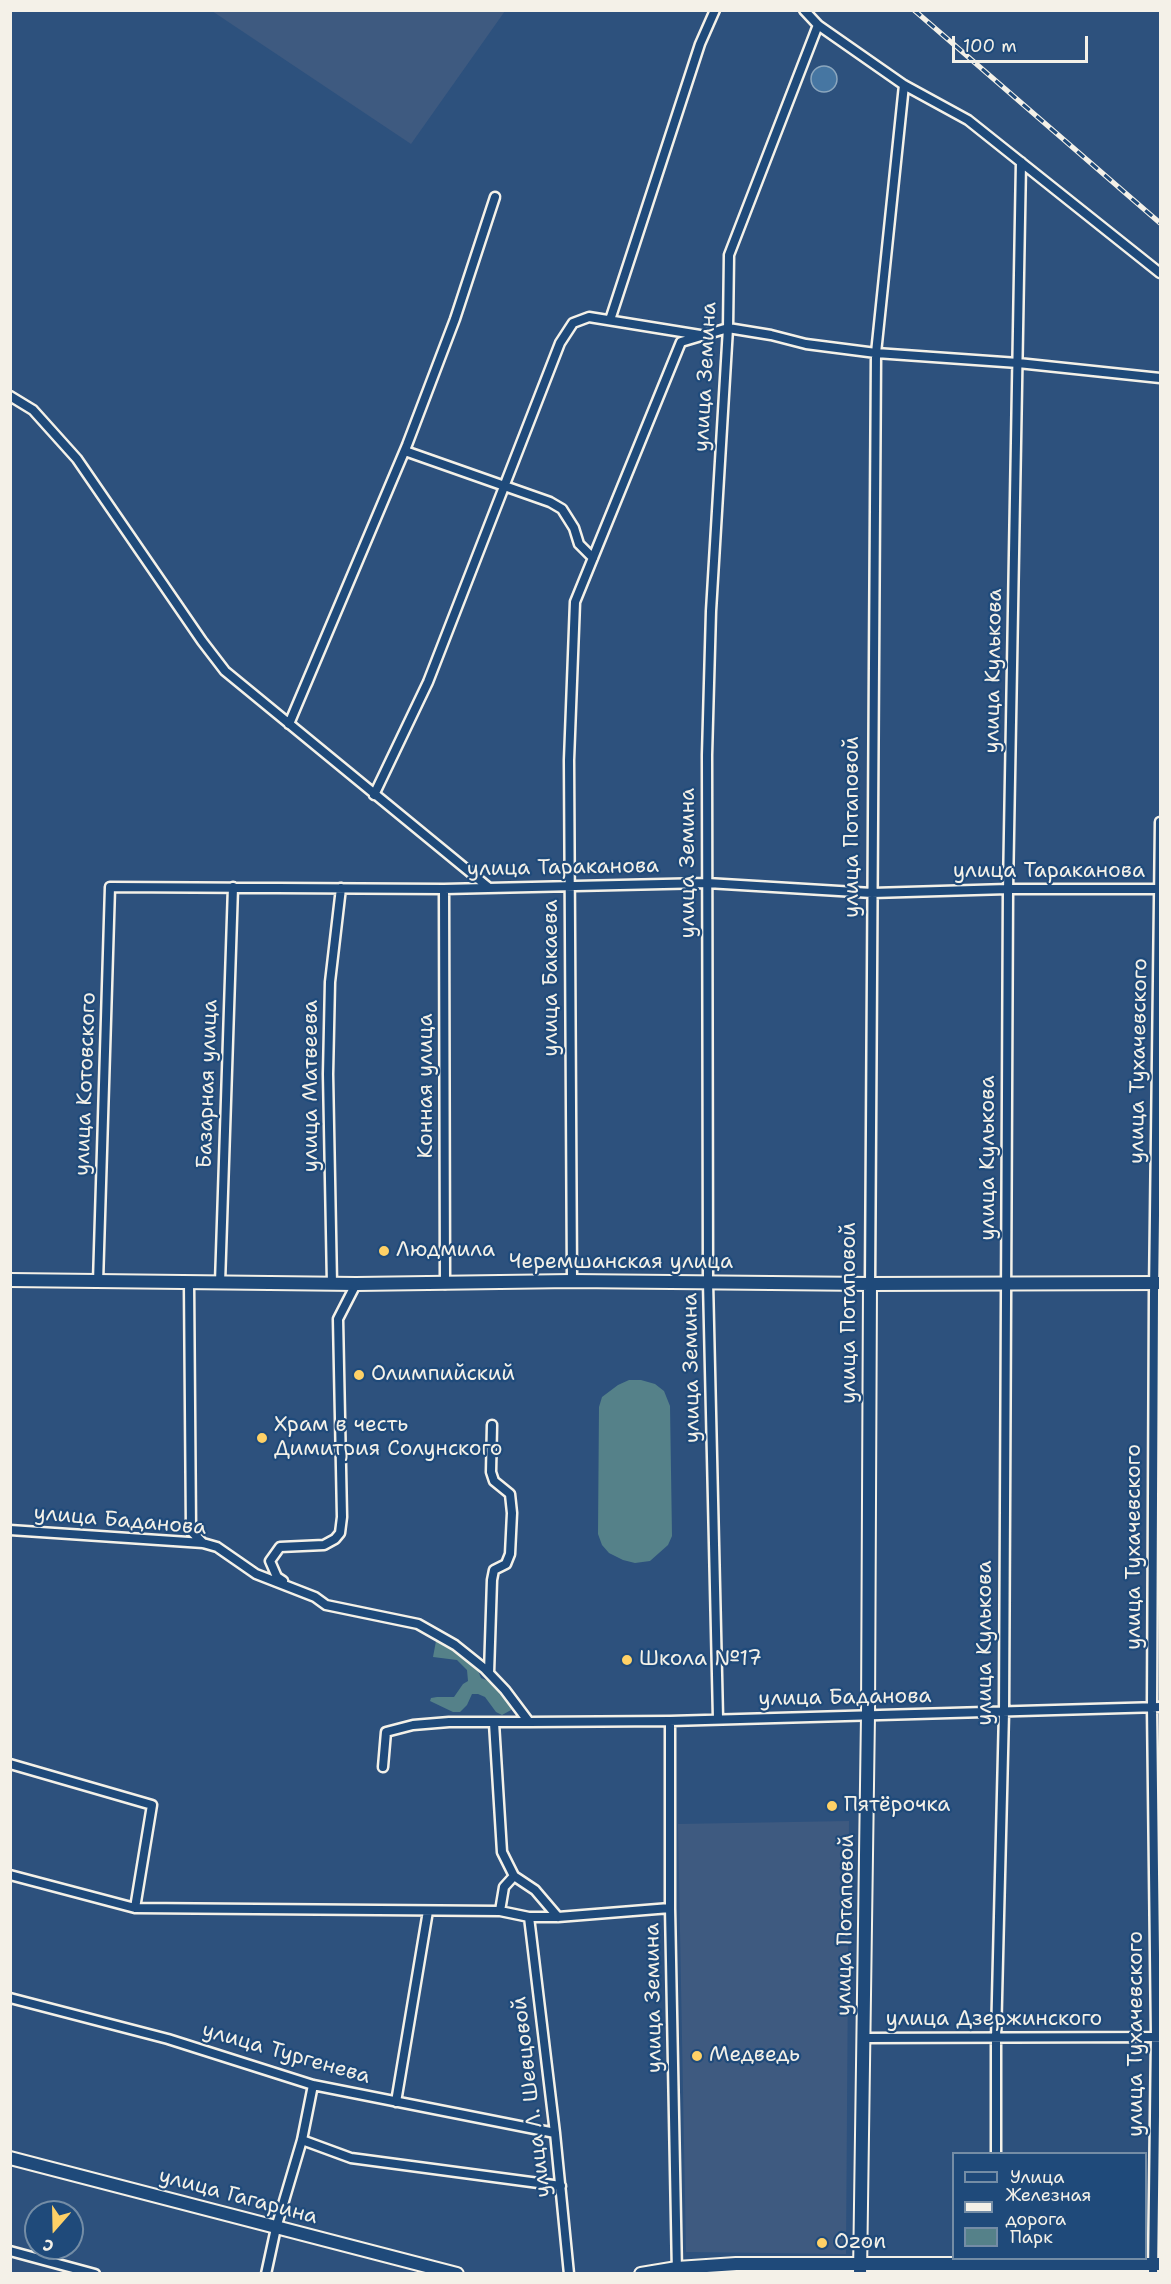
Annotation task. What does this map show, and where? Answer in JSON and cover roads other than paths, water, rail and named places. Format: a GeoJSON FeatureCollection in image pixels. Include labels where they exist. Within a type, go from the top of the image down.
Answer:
{"type":"FeatureCollection","features":[{"type":"Feature","properties":{"kind":"main road","name":"Черемшанская улица"},"geometry":{"type":"LineString","coordinates":[[10,1280],[332,1284],[572,1281],[870,1284],[1157,1283]]}},
{"type":"Feature","properties":{"kind":"main road","name":"улица Потаповой"},"geometry":{"type":"LineString","coordinates":[[860,2270],[868,1714],[870,1284]]}},
{"type":"Feature","properties":{"kind":"main road","name":"улица Гагарина"},"geometry":{"type":"LineString","coordinates":[[10,2158],[457,2274]]}},
{"type":"Feature","properties":{"kind":"main road"},"geometry":{"type":"LineString","coordinates":[[641,2274],[736,2264],[860,2270],[996,2265],[1156,2267]]}},
{"type":"Feature","properties":{"kind":"street"},"geometry":{"type":"LineString","coordinates":[[610,320],[700,44],[715,10]]}},
{"type":"Feature","properties":{"kind":"street"},"geometry":{"type":"LineString","coordinates":[[804,10],[818,26],[904,85],[968,120],[1161,273]]}},
{"type":"Feature","properties":{"kind":"street","name":"улица Земина"},"geometry":{"type":"LineString","coordinates":[[718,1718],[708,1282],[707,754],[711,611],[728,328],[729,255],[818,26]]}},
{"type":"Feature","properties":{"kind":"street","name":"улица Потаповой"},"geometry":{"type":"LineString","coordinates":[[870,1284],[876,353],[904,85]]}},
{"type":"Feature","properties":{"kind":"street","name":"улица Кулькова"},"geometry":{"type":"LineString","coordinates":[[996,2152],[996,2039],[1004,1712],[1008,889],[1021,162]]}},
{"type":"Feature","properties":{"kind":"street"},"geometry":{"type":"LineString","coordinates":[[289,724],[405,451],[455,318],[495,197]]}},
{"type":"Feature","properties":{"kind":"street"},"geometry":{"type":"LineString","coordinates":[[374,795],[428,682],[564,336],[573,323],[590,317],[704,336]]}},
{"type":"Feature","properties":{"kind":"street"},"geometry":{"type":"LineString","coordinates":[[405,451],[550,502],[562,509],[574,528],[579,544],[593,558],[681,342],[728,328],[806,344],[876,353],[1018,363],[1161,378]]}},
{"type":"Feature","properties":{"kind":"street"},"geometry":{"type":"LineString","coordinates":[[10,396],[33,410],[77,459],[225,672],[488,887]]}},
{"type":"Feature","properties":{"kind":"street","name":"улица Бакаева"},"geometry":{"type":"LineString","coordinates":[[572,1281],[569,760],[575,602],[593,558]]}},
{"type":"Feature","properties":{"kind":"street","name":"улица Тухачевского"},"geometry":{"type":"LineString","coordinates":[[1156,2267],[1157,1283],[1161,822]]}},
{"type":"Feature","properties":{"kind":"street","name":"улица Тараканова"},"geometry":{"type":"LineString","coordinates":[[110,887],[444,889],[707,883],[872,893],[1008,889],[1160,889]]}},
{"type":"Feature","properties":{"kind":"street","name":"улица Котовского"},"geometry":{"type":"LineString","coordinates":[[98,1282],[110,887]]}},
{"type":"Feature","properties":{"kind":"street","name":"Базарная улица"},"geometry":{"type":"LineString","coordinates":[[220,1283],[232,887]]}},
{"type":"Feature","properties":{"kind":"street","name":"улица Матвеева"},"geometry":{"type":"LineString","coordinates":[[332,1284],[328,1074],[330,982],[340,888]]}},
{"type":"Feature","properties":{"kind":"street","name":"Конная улица"},"geometry":{"type":"LineString","coordinates":[[444,889],[445,1284]]}},
{"type":"Feature","properties":{"kind":"street"},"geometry":{"type":"LineString","coordinates":[[189,1283],[191,1531],[203,1543]]}},
{"type":"Feature","properties":{"kind":"street"},"geometry":{"type":"LineString","coordinates":[[291,1586],[277,1577],[271,1567],[270,1561],[280,1547],[324,1545],[340,1533],[342,1517],[338,1319],[356,1284]]}},
{"type":"Feature","properties":{"kind":"street"},"geometry":{"type":"LineString","coordinates":[[489,1673],[492,1580],[494,1570],[506,1564],[510,1554],[512,1513],[510,1494],[494,1481],[491,1472],[492,1425]]}},
{"type":"Feature","properties":{"kind":"street","name":"улица Баданова"},"geometry":{"type":"LineString","coordinates":[[10,1530],[203,1543],[217,1547],[256,1574],[291,1586],[326,1605],[418,1624],[455,1645],[489,1673],[529,1722]]}},
{"type":"Feature","properties":{"kind":"street","name":"улица Баданова"},"geometry":{"type":"LineString","coordinates":[[383,1767],[386,1732],[426,1724],[670,1721],[1156,1707]]}},
{"type":"Feature","properties":{"kind":"street","name":"улица Земина"},"geometry":{"type":"LineString","coordinates":[[670,1721],[670,1908],[677,2271]]}},
{"type":"Feature","properties":{"kind":"street"},"geometry":{"type":"LineString","coordinates":[[494,1723],[502,1852],[514,1876],[536,1890],[558,1917]]}},
{"type":"Feature","properties":{"kind":"street"},"geometry":{"type":"LineString","coordinates":[[10,1764],[152,1805],[135,1908]]}},
{"type":"Feature","properties":{"kind":"street"},"geometry":{"type":"LineString","coordinates":[[10,1875],[135,1908],[500,1911],[529,1917],[558,1917],[670,1908]]}},
{"type":"Feature","properties":{"kind":"street"},"geometry":{"type":"LineString","coordinates":[[500,1911],[504,1887],[514,1876]]}},
{"type":"Feature","properties":{"kind":"street"},"geometry":{"type":"LineString","coordinates":[[396,2102],[428,1911]]}},
{"type":"Feature","properties":{"kind":"street","name":"улица Л. Шевцовой"},"geometry":{"type":"LineString","coordinates":[[529,1917],[561,2186],[569,2274]]}},
{"type":"Feature","properties":{"kind":"street","name":"улица Тургенева"},"geometry":{"type":"LineString","coordinates":[[10,1998],[168,2039],[313,2085],[555,2133]]}},
{"type":"Feature","properties":{"kind":"street","name":"улица Дзержинского"},"geometry":{"type":"LineString","coordinates":[[864,2037],[996,2039],[1158,2037]]}},
{"type":"Feature","properties":{"kind":"street"},"geometry":{"type":"LineString","coordinates":[[266,2274],[276,2228],[302,2140],[313,2085]]}},
{"type":"Feature","properties":{"kind":"street"},"geometry":{"type":"LineString","coordinates":[[302,2140],[351,2157],[561,2186]]}},
{"type":"Feature","properties":{"kind":"street"},"geometry":{"type":"LineString","coordinates":[[10,2251],[95,2274]]}},
{"type":"Feature","properties":{"kind":"railway"},"geometry":{"type":"LineString","coordinates":[[914,10],[1160,223]]}},
{"type":"Feature","properties":{"kind":"place","name":"Людмила"},"geometry":{"type":"Point","coordinates":[384,1251]}},
{"type":"Feature","properties":{"kind":"place","name":"Олимпийский"},"geometry":{"type":"Point","coordinates":[359,1375]}},
{"type":"Feature","properties":{"kind":"place","name":"Храм в честь Димитрия Солунского"},"geometry":{"type":"Point","coordinates":[262,1438]}},
{"type":"Feature","properties":{"kind":"place","name":"Школа №17"},"geometry":{"type":"Point","coordinates":[627,1660]}},
{"type":"Feature","properties":{"kind":"place","name":"Пятёрочка"},"geometry":{"type":"Point","coordinates":[832,1806]}},
{"type":"Feature","properties":{"kind":"place","name":"Медведь"},"geometry":{"type":"Point","coordinates":[697,2056]}},
{"type":"Feature","properties":{"kind":"place","name":"Ozon"},"geometry":{"type":"Point","coordinates":[822,2243]}}]}
